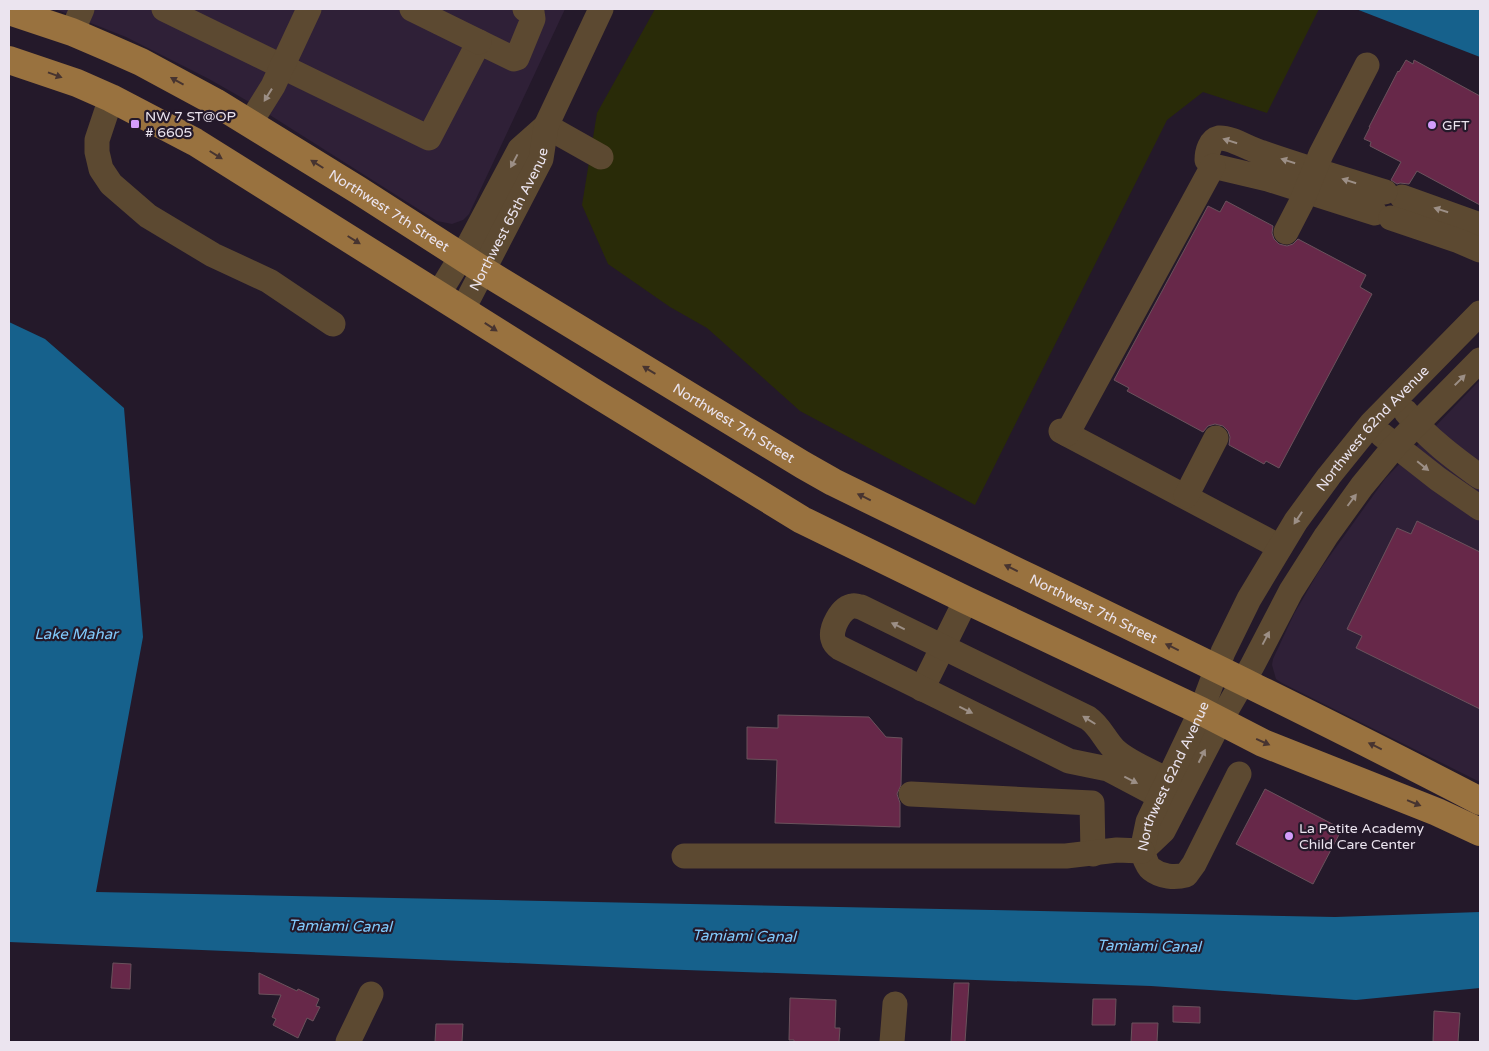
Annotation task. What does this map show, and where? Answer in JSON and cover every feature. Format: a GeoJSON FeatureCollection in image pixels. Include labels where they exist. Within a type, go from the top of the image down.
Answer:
{"type":"FeatureCollection","features":[{"type":"Feature","properties":{"kind":"main road","name":"Northwest 7th Street"},"geometry":{"type":"LineString","coordinates":[[9,15],[77,21],[141,62],[250,123],[484,271],[833,482],[1243,681],[1405,761],[1480,801]]}},
{"type":"Feature","properties":{"kind":"main road"},"geometry":{"type":"LineString","coordinates":[[9,60],[77,83],[111,98],[195,142],[775,505],[802,520],[1263,742],[1437,812],[1480,832]]}},
{"type":"Feature","properties":{"kind":"street"},"geometry":{"type":"LineString","coordinates":[[164,9],[429,138],[479,42]]}},
{"type":"Feature","properties":{"kind":"street"},"geometry":{"type":"LineString","coordinates":[[250,123],[273,86],[309,9]]}},
{"type":"Feature","properties":{"kind":"street"},"geometry":{"type":"LineString","coordinates":[[412,9],[514,59],[517,58],[533,19],[532,12],[525,9]]}},
{"type":"Feature","properties":{"kind":"street","name":"Northwest 65th Avenue"},"geometry":{"type":"LineString","coordinates":[[463,309],[541,160],[546,126],[602,9]]}},
{"type":"Feature","properties":{"kind":"street"},"geometry":{"type":"LineString","coordinates":[[1286,232],[1301,204],[1309,180],[1367,66]]}},
{"type":"Feature","properties":{"kind":"street"},"geometry":{"type":"LineString","coordinates":[[111,98],[97,140],[97,152],[101,168],[111,184],[148,216],[213,255],[269,281],[333,324]]}},
{"type":"Feature","properties":{"kind":"street"},"geometry":{"type":"LineString","coordinates":[[546,126],[601,157]]}},
{"type":"Feature","properties":{"kind":"street","name":"Northwest 65th Avenue"},"geometry":{"type":"LineString","coordinates":[[439,293],[520,149],[546,126]]}},
{"type":"Feature","properties":{"kind":"street"},"geometry":{"type":"LineString","coordinates":[[1280,547],[1064,433],[1213,166],[1207,160],[1211,144],[1214,140],[1220,138],[1309,180],[1388,205],[1480,225]]}},
{"type":"Feature","properties":{"kind":"street"},"geometry":{"type":"LineString","coordinates":[[1388,205],[1480,250]]}},
{"type":"Feature","properties":{"kind":"street","name":"Northwest 62nd Avenue"},"geometry":{"type":"LineString","coordinates":[[1210,716],[1216,668],[1223,652],[1249,600],[1308,503],[1371,424],[1480,313]]}},
{"type":"Feature","properties":{"kind":"street","name":"Northwest 62nd Avenue"},"geometry":{"type":"LineString","coordinates":[[1142,851],[1163,831],[1170,789],[1210,716],[1243,681],[1308,562],[1353,499],[1395,446],[1480,360]]}},
{"type":"Feature","properties":{"kind":"street"},"geometry":{"type":"LineString","coordinates":[[1394,399],[1415,424],[1456,460],[1480,477]]}},
{"type":"Feature","properties":{"kind":"street"},"geometry":{"type":"LineString","coordinates":[[1371,424],[1395,446],[1480,508]]}},
{"type":"Feature","properties":{"kind":"street"},"geometry":{"type":"LineString","coordinates":[[1186,496],[1216,438]]}},
{"type":"Feature","properties":{"kind":"street"},"geometry":{"type":"LineString","coordinates":[[922,689],[966,600]]}},
{"type":"Feature","properties":{"kind":"street"},"geometry":{"type":"LineString","coordinates":[[1170,789],[1127,759],[1108,742],[1096,724],[1088,718],[861,608],[853,605],[846,608],[837,621],[832,638],[835,644],[922,689],[1069,761],[1095,765],[1170,789],[1220,811]]}},
{"type":"Feature","properties":{"kind":"street"},"geometry":{"type":"LineString","coordinates":[[1095,765],[1108,742]]}},
{"type":"Feature","properties":{"kind":"street"},"geometry":{"type":"LineString","coordinates":[[684,856],[1066,856],[1117,850],[1142,851],[1151,869],[1177,878],[1186,875],[1239,774]]}},
{"type":"Feature","properties":{"kind":"street"},"geometry":{"type":"LineString","coordinates":[[911,794],[1092,803],[1093,854]]}},
{"type":"Feature","properties":{"kind":"street"},"geometry":{"type":"LineString","coordinates":[[348,1042],[371,994]]}},
{"type":"Feature","properties":{"kind":"street"},"geometry":{"type":"LineString","coordinates":[[892,1042],[895,1004]]}},
{"type":"Feature","properties":{"kind":"shaded area"},"geometry":{"type":"Polygon","coordinates":[[[55,9],[565,9],[469,214],[463,220],[452,224],[437,221],[251,103],[209,79],[126,37],[55,9]]]}},
{"type":"Feature","properties":{"kind":"shaded area"},"geometry":{"type":"Polygon","coordinates":[[[1480,380],[1480,782],[1282,683],[1276,679],[1272,665],[1294,614],[1319,571],[1385,479],[1480,380]]]}},
{"type":"Feature","properties":{"kind":"green space"},"geometry":{"type":"Polygon","coordinates":[[[655,9],[1319,9],[1267,113],[1203,92],[1167,120],[975,505],[800,411],[707,328],[670,307],[608,264],[582,205],[597,113],[655,9]]]}},
{"type":"Feature","properties":{"kind":"water"},"geometry":{"type":"Polygon","coordinates":[[[1356,9],[1480,9],[1480,57],[1356,9]]]}},
{"type":"Feature","properties":{"kind":"water"},"geometry":{"type":"Polygon","coordinates":[[[9,322],[45,339],[124,408],[143,637],[96,892],[1335,917],[1480,912],[1480,988],[1356,1000],[1151,986],[657,969],[9,942],[9,322]]]}},
{"type":"Feature","properties":{"kind":"building"},"geometry":{"type":"Polygon","coordinates":[[[1406,60],[1413,64],[1414,60],[1480,96],[1480,205],[1417,171],[1409,184],[1397,184],[1391,180],[1401,162],[1370,146],[1371,142],[1364,139],[1398,71],[1406,60]]]}},
{"type":"Feature","properties":{"kind":"building"},"geometry":{"type":"Polygon","coordinates":[[[1226,201],[1273,226],[1272,233],[1274,239],[1279,244],[1287,246],[1293,244],[1298,239],[1366,275],[1360,287],[1372,294],[1279,468],[1266,461],[1264,464],[1229,445],[1230,437],[1228,431],[1223,426],[1215,424],[1208,426],[1203,432],[1127,391],[1129,388],[1114,380],[1208,206],[1220,212],[1226,201]]]}},
{"type":"Feature","properties":{"kind":"building"},"geometry":{"type":"Polygon","coordinates":[[[1417,521],[1480,552],[1480,709],[1356,648],[1362,636],[1347,629],[1397,528],[1411,534],[1417,521]]]}},
{"type":"Feature","properties":{"kind":"building"},"geometry":{"type":"Polygon","coordinates":[[[778,715],[869,717],[886,737],[902,738],[901,785],[897,794],[900,803],[900,827],[775,823],[777,760],[747,759],[747,727],[778,728],[778,715]]]}},
{"type":"Feature","properties":{"kind":"building","name":"La Petite Academy Child Care Center"},"geometry":{"type":"Polygon","coordinates":[[[1265,789],[1342,829],[1313,884],[1236,844],[1265,789]]]}},
{"type":"Feature","properties":{"kind":"building"},"geometry":{"type":"Polygon","coordinates":[[[113,963],[131,964],[130,989],[111,988],[113,963]]]}},
{"type":"Feature","properties":{"kind":"building"},"geometry":{"type":"Polygon","coordinates":[[[259,973],[319,999],[316,1006],[320,1007],[313,1021],[307,1018],[298,1038],[273,1025],[276,1019],[272,1017],[281,995],[259,994],[259,973]]]}},
{"type":"Feature","properties":{"kind":"building"},"geometry":{"type":"Polygon","coordinates":[[[954,983],[969,983],[965,1042],[951,1042],[954,983]]]}},
{"type":"Feature","properties":{"kind":"building"},"geometry":{"type":"Polygon","coordinates":[[[790,998],[836,1000],[835,1028],[840,1028],[839,1042],[794,1042],[794,1040],[789,1040],[790,998]]]}},
{"type":"Feature","properties":{"kind":"building"},"geometry":{"type":"Polygon","coordinates":[[[1093,999],[1116,999],[1115,1025],[1092,1025],[1093,999]]]}},
{"type":"Feature","properties":{"kind":"building"},"geometry":{"type":"Polygon","coordinates":[[[1173,1006],[1200,1007],[1200,1023],[1173,1022],[1173,1006]]]}},
{"type":"Feature","properties":{"kind":"building"},"geometry":{"type":"Polygon","coordinates":[[[1434,1011],[1460,1013],[1458,1042],[1433,1042],[1434,1011]]]}},
{"type":"Feature","properties":{"kind":"building"},"geometry":{"type":"Polygon","coordinates":[[[1132,1023],[1158,1023],[1157,1042],[1131,1042],[1132,1023]]]}},
{"type":"Feature","properties":{"kind":"building"},"geometry":{"type":"Polygon","coordinates":[[[436,1024],[463,1024],[462,1042],[435,1042],[436,1024]]]}},
{"type":"Feature","properties":{"kind":"place","name":"NW 7 ST@OP # 6605"},"geometry":{"type":"Point","coordinates":[135,124]}},
{"type":"Feature","properties":{"kind":"place","name":"GFT"},"geometry":{"type":"Point","coordinates":[1432,125]}},
{"type":"Feature","properties":{"kind":"place","name":"La Petite Academy Child Care Center"},"geometry":{"type":"Point","coordinates":[1289,836]}},
{"type":"Feature","properties":{"kind":"water label","name":"Lake Mahar"},"geometry":{"type":"Point","coordinates":[76,634]}},
{"type":"Feature","properties":{"kind":"water label","name":"Tamiami Canal"},"geometry":{"type":"Point","coordinates":[340,926]}},
{"type":"Feature","properties":{"kind":"water label","name":"Tamiami Canal"},"geometry":{"type":"Point","coordinates":[744,936]}},
{"type":"Feature","properties":{"kind":"water label","name":"Tamiami Canal"},"geometry":{"type":"Point","coordinates":[1149,946]}}]}
